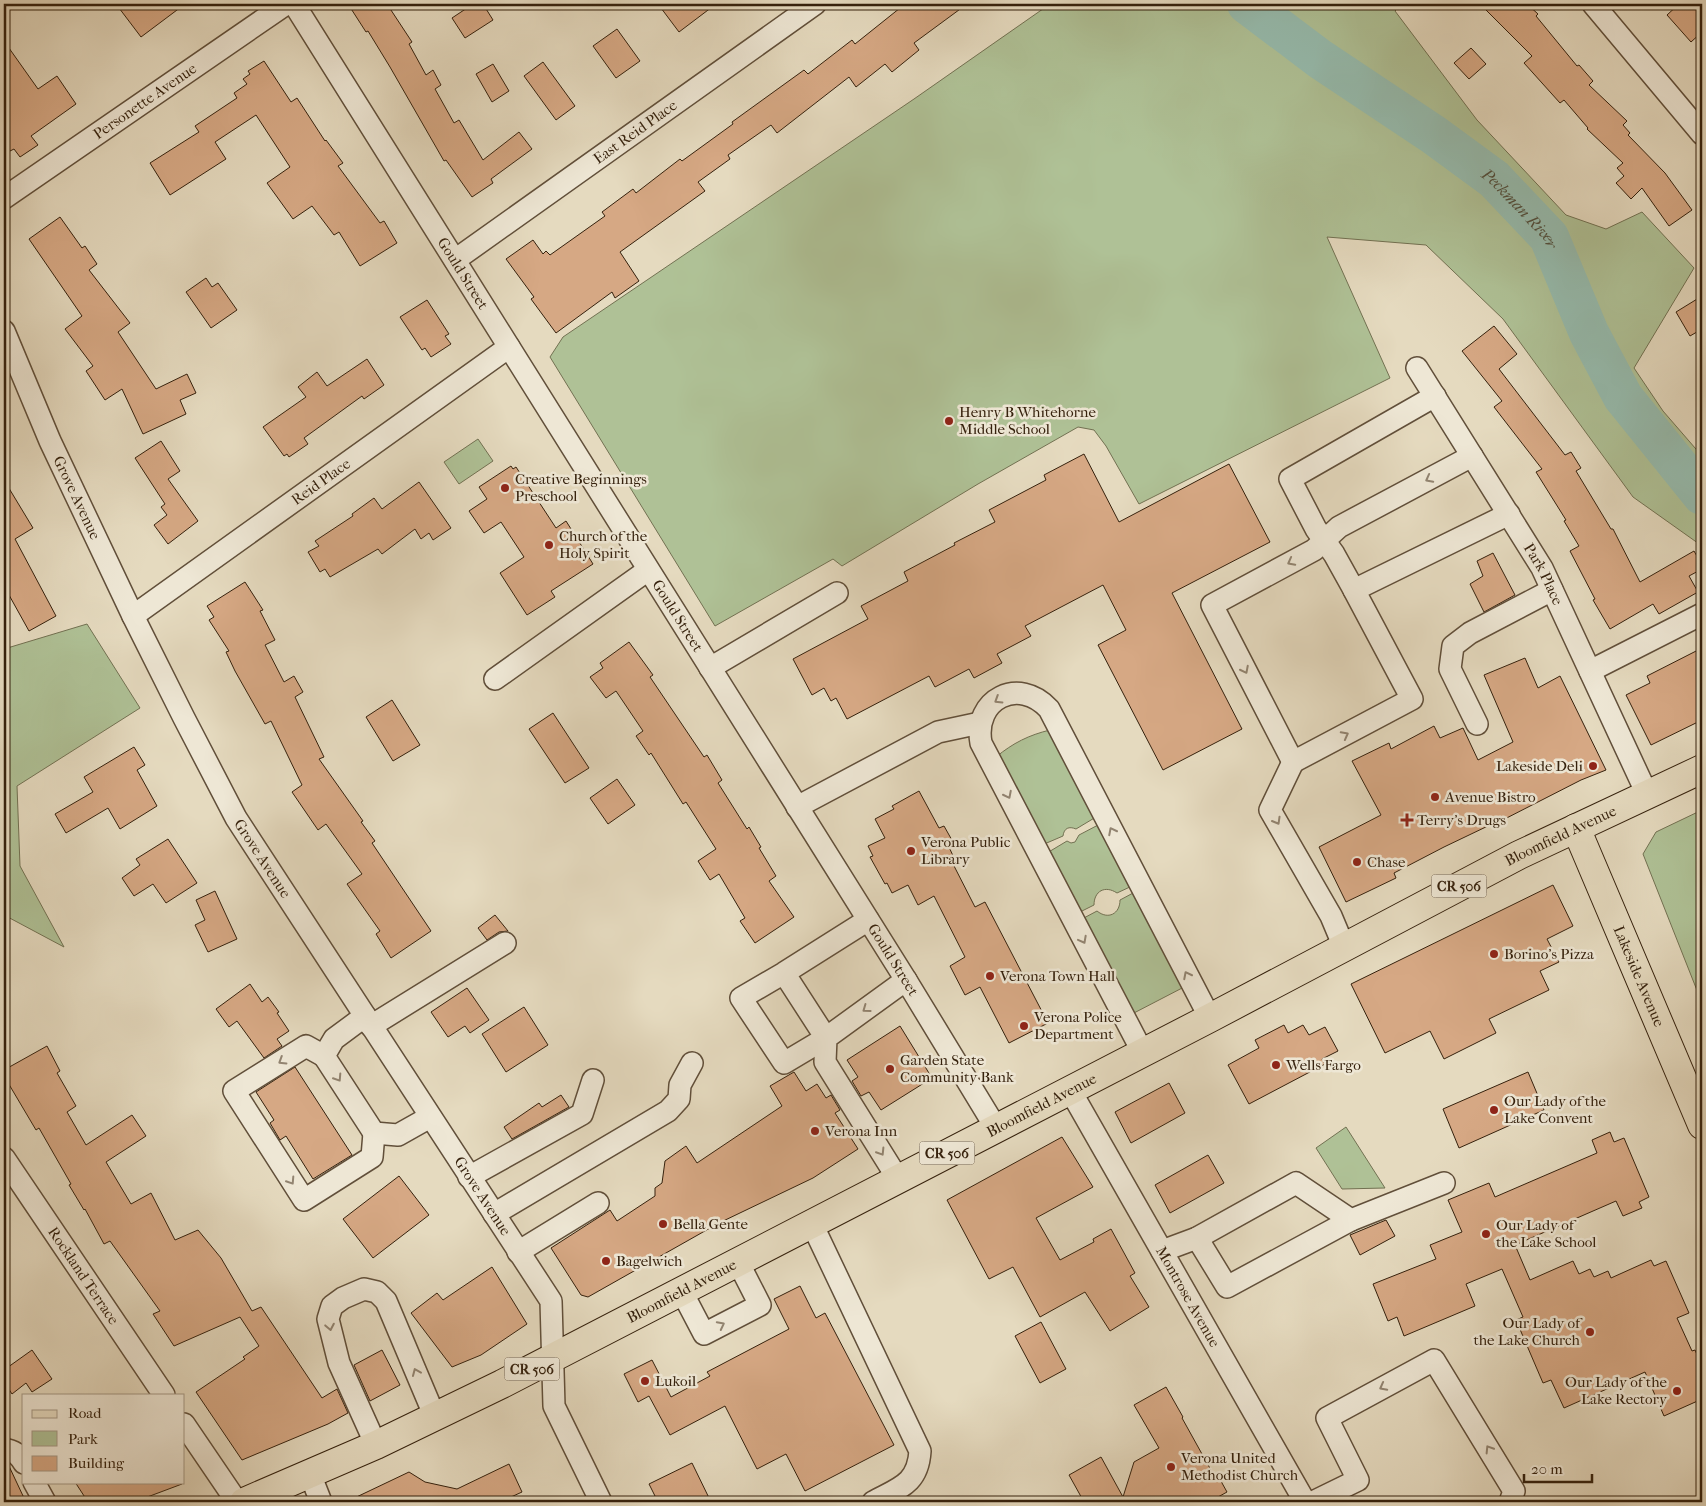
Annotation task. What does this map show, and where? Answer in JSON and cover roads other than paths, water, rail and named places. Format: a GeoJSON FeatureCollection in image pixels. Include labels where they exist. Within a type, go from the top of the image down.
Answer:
{"type":"FeatureCollection","features":[{"type":"Feature","properties":{"kind":"main road","name":"Bloomfield Avenue"},"geometry":{"type":"LineString","coordinates":[[244,1502],[376,1445],[552,1359],[1143,1053],[1510,860],[1702,769]]}},
{"type":"Feature","properties":{"kind":"main road","name":"Lakeside Avenue"},"geometry":{"type":"LineString","coordinates":[[1576,828],[1702,1125]]}},
{"type":"Feature","properties":{"kind":"street","name":"Personette Avenue"},"geometry":{"type":"LineString","coordinates":[[4,198],[286,4]]}},
{"type":"Feature","properties":{"kind":"street","name":"Gould Street"},"geometry":{"type":"LineString","coordinates":[[294,4],[906,980],[996,1128]]}},
{"type":"Feature","properties":{"kind":"street","name":"East Reid Place"},"geometry":{"type":"LineString","coordinates":[[455,260],[815,4]]}},
{"type":"Feature","properties":{"kind":"street"},"geometry":{"type":"LineString","coordinates":[[1594,4],[1702,134]]}},
{"type":"Feature","properties":{"kind":"street","name":"Grove Avenue"},"geometry":{"type":"LineString","coordinates":[[4,331],[50,441],[133,616],[236,818],[551,1301],[554,1406],[601,1502]]}},
{"type":"Feature","properties":{"kind":"street","name":"Reid Place"},"geometry":{"type":"LineString","coordinates":[[133,616],[509,347]]}},
{"type":"Feature","properties":{"kind":"street","name":"Park Place"},"geometry":{"type":"LineString","coordinates":[[1417,368],[1542,568],[1647,794]]}},
{"type":"Feature","properties":{"kind":"street"},"geometry":{"type":"LineString","coordinates":[[1344,947],[1330,916],[1270,810],[1293,762],[1412,700],[1354,590],[1334,554],[1316,529],[1290,479],[1435,396]]}},
{"type":"Feature","properties":{"kind":"street"},"geometry":{"type":"LineString","coordinates":[[1293,762],[1212,605],[1314,550],[1339,527],[1472,456]]}},
{"type":"Feature","properties":{"kind":"street"},"geometry":{"type":"LineString","coordinates":[[1354,590],[1509,514]]}},
{"type":"Feature","properties":{"kind":"street"},"geometry":{"type":"LineString","coordinates":[[495,679],[648,570]]}},
{"type":"Feature","properties":{"kind":"street"},"geometry":{"type":"LineString","coordinates":[[1477,724],[1450,669],[1452,646],[1470,632],[1552,590]]}},
{"type":"Feature","properties":{"kind":"street"},"geometry":{"type":"LineString","coordinates":[[710,668],[837,593]]}},
{"type":"Feature","properties":{"kind":"street"},"geometry":{"type":"LineString","coordinates":[[1590,671],[1702,614]]}},
{"type":"Feature","properties":{"kind":"street"},"geometry":{"type":"LineString","coordinates":[[1143,1053],[981,743],[980,723],[990,704],[998,698],[1007,694],[1026,694],[1035,697],[1049,709],[1210,1018]]}},
{"type":"Feature","properties":{"kind":"street"},"geometry":{"type":"LineString","coordinates":[[797,807],[938,732],[980,723]]}},
{"type":"Feature","properties":{"kind":"street"},"geometry":{"type":"LineString","coordinates":[[868,920],[741,998],[784,1063],[826,1038],[906,980]]}},
{"type":"Feature","properties":{"kind":"street"},"geometry":{"type":"LineString","coordinates":[[324,1056],[334,1039],[505,943]]}},
{"type":"Feature","properties":{"kind":"street"},"geometry":{"type":"LineString","coordinates":[[784,973],[826,1038],[825,1062],[898,1179]]}},
{"type":"Feature","properties":{"kind":"street"},"geometry":{"type":"LineString","coordinates":[[306,1046],[324,1056],[374,1134],[372,1157],[304,1200],[234,1091],[306,1046]]}},
{"type":"Feature","properties":{"kind":"street"},"geometry":{"type":"LineString","coordinates":[[494,1214],[668,1111],[679,1099],[680,1085],[692,1063]]}},
{"type":"Feature","properties":{"kind":"street"},"geometry":{"type":"LineString","coordinates":[[469,1177],[582,1114],[593,1080]]}},
{"type":"Feature","properties":{"kind":"street","name":"Montrose Avenue"},"geometry":{"type":"LineString","coordinates":[[1070,1090],[1305,1502]]}},
{"type":"Feature","properties":{"kind":"street"},"geometry":{"type":"LineString","coordinates":[[374,1134],[398,1135],[430,1117]]}},
{"type":"Feature","properties":{"kind":"street","name":"Rockland Terrace"},"geometry":{"type":"LineString","coordinates":[[4,1158],[163,1394]]}},
{"type":"Feature","properties":{"kind":"street"},"geometry":{"type":"LineString","coordinates":[[1162,1251],[1197,1238],[1296,1183],[1351,1220]]}},
{"type":"Feature","properties":{"kind":"street"},"geometry":{"type":"LineString","coordinates":[[1197,1238],[1227,1287],[1351,1220],[1444,1183]]}},
{"type":"Feature","properties":{"kind":"street"},"geometry":{"type":"LineString","coordinates":[[518,1252],[598,1203]]}},
{"type":"Feature","properties":{"kind":"street"},"geometry":{"type":"LineString","coordinates":[[812,1224],[920,1450],[919,1465],[914,1476],[902,1486],[873,1502]]}},
{"type":"Feature","properties":{"kind":"street"},"geometry":{"type":"LineString","coordinates":[[682,1292],[704,1334],[760,1305],[738,1262]]}},
{"type":"Feature","properties":{"kind":"street"},"geometry":{"type":"LineString","coordinates":[[376,1445],[339,1363],[330,1332],[328,1319],[332,1306],[343,1298],[364,1289],[377,1292],[386,1301],[436,1417]]}},
{"type":"Feature","properties":{"kind":"street"},"geometry":{"type":"LineString","coordinates":[[1313,1502],[1358,1480],[1327,1418],[1434,1360],[1514,1490],[1510,1502]]}},
{"type":"Feature","properties":{"kind":"street"},"geometry":{"type":"LineString","coordinates":[[185,1425],[244,1502]]}},
{"type":"Feature","properties":{"kind":"street"},"geometry":{"type":"LineString","coordinates":[[4,1450],[19,1455],[22,1460]]}},
{"type":"Feature","properties":{"kind":"street"},"geometry":{"type":"LineString","coordinates":[[310,1474],[321,1502]]}},
{"type":"Feature","properties":{"kind":"street"},"geometry":{"type":"LineString","coordinates":[[35,1484],[45,1502]]}},
{"type":"Feature","properties":{"kind":"waterway","name":"Peckman River"},"geometry":{"type":"LineString","coordinates":[[1247,4],[1320,59],[1434,135],[1494,179],[1549,237],[1589,333],[1623,397],[1702,495]]}},
{"type":"Feature","properties":{"kind":"place","name":"Henry B Whitehorne Middle School"},"geometry":{"type":"Point","coordinates":[949,421]}},
{"type":"Feature","properties":{"kind":"place","name":"Creative Beginnings Preschool"},"geometry":{"type":"Point","coordinates":[505,488]}},
{"type":"Feature","properties":{"kind":"place","name":"Church of the Holy Spirit"},"geometry":{"type":"Point","coordinates":[549,545]}},
{"type":"Feature","properties":{"kind":"place","name":"Lakeside Deli"},"geometry":{"type":"Point","coordinates":[1593,766]}},
{"type":"Feature","properties":{"kind":"place","name":"Avenue Bistro"},"geometry":{"type":"Point","coordinates":[1435,797]}},
{"type":"Feature","properties":{"kind":"place","name":"Terry's Drugs"},"geometry":{"type":"Point","coordinates":[1407,820]}},
{"type":"Feature","properties":{"kind":"place","name":"Verona Public Library"},"geometry":{"type":"Point","coordinates":[911,851]}},
{"type":"Feature","properties":{"kind":"place","name":"Chase"},"geometry":{"type":"Point","coordinates":[1357,862]}},
{"type":"Feature","properties":{"kind":"place","name":"Borino's Pizza"},"geometry":{"type":"Point","coordinates":[1494,954]}},
{"type":"Feature","properties":{"kind":"place","name":"Verona Town Hall"},"geometry":{"type":"Point","coordinates":[990,976]}},
{"type":"Feature","properties":{"kind":"place","name":"Verona Police Department"},"geometry":{"type":"Point","coordinates":[1024,1026]}},
{"type":"Feature","properties":{"kind":"place","name":"Wells Fargo"},"geometry":{"type":"Point","coordinates":[1276,1065]}},
{"type":"Feature","properties":{"kind":"place","name":"Garden State Community Bank"},"geometry":{"type":"Point","coordinates":[890,1069]}},
{"type":"Feature","properties":{"kind":"place","name":"Our Lady of the Lake Convent"},"geometry":{"type":"Point","coordinates":[1494,1110]}},
{"type":"Feature","properties":{"kind":"place","name":"Verona Inn"},"geometry":{"type":"Point","coordinates":[815,1131]}},
{"type":"Feature","properties":{"kind":"place","name":"Bella Gente"},"geometry":{"type":"Point","coordinates":[663,1224]}},
{"type":"Feature","properties":{"kind":"place","name":"Our Lady of the Lake School"},"geometry":{"type":"Point","coordinates":[1486,1234]}},
{"type":"Feature","properties":{"kind":"place","name":"Bagelwich"},"geometry":{"type":"Point","coordinates":[606,1261]}},
{"type":"Feature","properties":{"kind":"place","name":"Our Lady of the Lake Church"},"geometry":{"type":"Point","coordinates":[1590,1332]}},
{"type":"Feature","properties":{"kind":"place","name":"Lukoil"},"geometry":{"type":"Point","coordinates":[645,1381]}},
{"type":"Feature","properties":{"kind":"place","name":"Our Lady of the Lake Rectory"},"geometry":{"type":"Point","coordinates":[1677,1391]}},
{"type":"Feature","properties":{"kind":"place","name":"Verona United Methodist Church"},"geometry":{"type":"Point","coordinates":[1171,1467]}}]}
